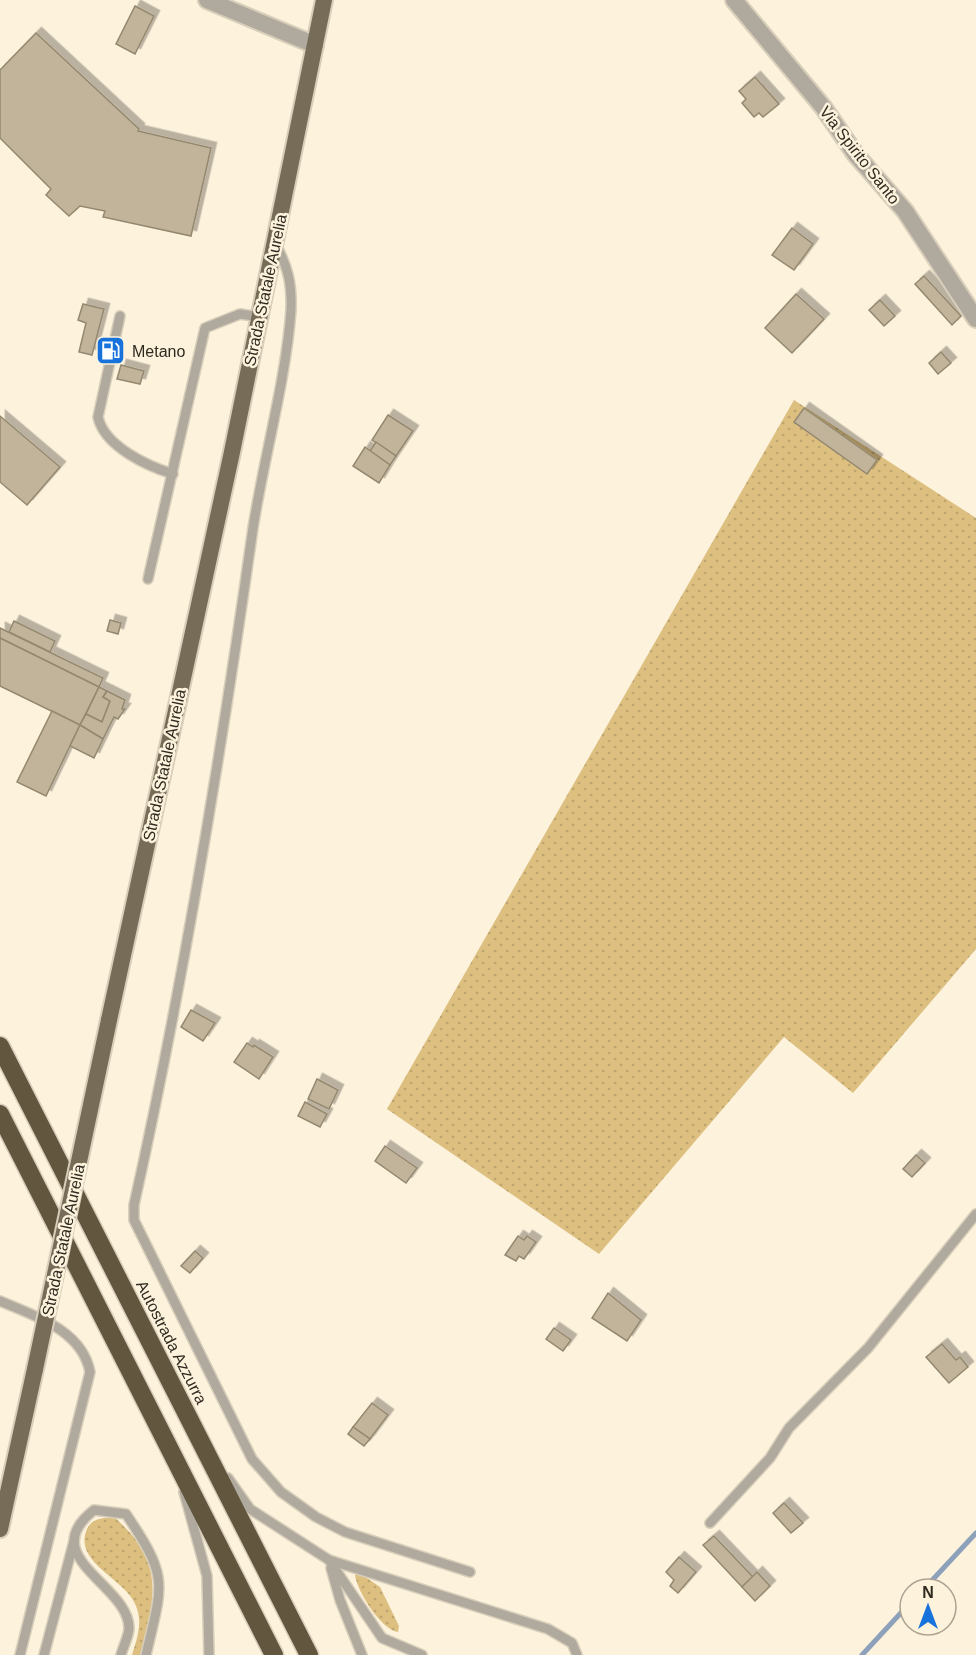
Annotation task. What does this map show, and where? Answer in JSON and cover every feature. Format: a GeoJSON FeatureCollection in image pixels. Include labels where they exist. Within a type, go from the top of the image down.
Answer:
{"type":"FeatureCollection","features":[{"type":"Feature","properties":{"kind":"highway","name":"Autostrada Azzurra"},"geometry":{"type":"LineString","coordinates":[[0,1046],[309,1655]]}},
{"type":"Feature","properties":{"kind":"highway"},"geometry":{"type":"LineString","coordinates":[[0,1114],[274,1655]]}},
{"type":"Feature","properties":{"kind":"main road","name":"Strada Statale Aurelia"},"geometry":{"type":"LineString","coordinates":[[0,1529],[260,317],[324,0]]}},
{"type":"Feature","properties":{"kind":"street"},"geometry":{"type":"LineString","coordinates":[[207,0],[315,45]]}},
{"type":"Feature","properties":{"kind":"street","name":"Via Spirito Santo"},"geometry":{"type":"LineString","coordinates":[[734,0],[823,107],[856,155],[905,211],[976,319]]}},
{"type":"Feature","properties":{"kind":"lane"},"geometry":{"type":"LineString","coordinates":[[275,243],[288,267],[291,309],[260,483],[208,827],[135,1205],[135,1220],[252,1459],[281,1492],[316,1517],[345,1532],[470,1572]]}},
{"type":"Feature","properties":{"kind":"lane"},"geometry":{"type":"LineString","coordinates":[[148,579],[205,328],[240,314],[260,317]]}},
{"type":"Feature","properties":{"kind":"lane"},"geometry":{"type":"LineString","coordinates":[[120,316],[98,417],[100,428],[119,446],[153,468],[173,474]]}},
{"type":"Feature","properties":{"kind":"lane"},"geometry":{"type":"LineString","coordinates":[[710,1523],[770,1458],[789,1428],[868,1348],[976,1214]]}},
{"type":"Feature","properties":{"kind":"lane"},"geometry":{"type":"LineString","coordinates":[[0,1301],[36,1317],[69,1336],[83,1352],[90,1372],[20,1655]]}},
{"type":"Feature","properties":{"kind":"lane"},"geometry":{"type":"LineString","coordinates":[[199,1439],[250,1509],[329,1560],[548,1629],[572,1643],[577,1655]]}},
{"type":"Feature","properties":{"kind":"lane"},"geometry":{"type":"LineString","coordinates":[[176,1464],[207,1576],[209,1655]]}},
{"type":"Feature","properties":{"kind":"lane"},"geometry":{"type":"LineString","coordinates":[[44,1655],[75,1535],[81,1520],[94,1510],[126,1514],[151,1551],[159,1573],[160,1594],[146,1655]]}},
{"type":"Feature","properties":{"kind":"lane"},"geometry":{"type":"LineString","coordinates":[[75,1535],[78,1558],[124,1612],[129,1629],[121,1655]]}},
{"type":"Feature","properties":{"kind":"lane"},"geometry":{"type":"LineString","coordinates":[[329,1560],[340,1600],[362,1655]]}},
{"type":"Feature","properties":{"kind":"lane"},"geometry":{"type":"LineString","coordinates":[[329,1560],[382,1638],[422,1655]]}},
{"type":"Feature","properties":{"kind":"lane"},"geometry":{"type":"LineString","coordinates":[[202,1655],[207,1638]]}},
{"type":"Feature","properties":{"kind":"shaded area"},"geometry":{"type":"Polygon","coordinates":[[[794,400],[976,518],[976,949],[853,1093],[784,1037],[599,1254],[387,1109],[794,400]]]}},
{"type":"Feature","properties":{"kind":"shaded area"},"geometry":{"type":"Polygon","coordinates":[[[114,1517],[142,1549],[149,1565],[152,1597],[140,1655],[132,1655],[139,1624],[136,1606],[131,1596],[94,1561],[87,1552],[84,1541],[89,1525],[99,1519],[114,1517]]]}},
{"type":"Feature","properties":{"kind":"shaded area"},"geometry":{"type":"Polygon","coordinates":[[[361,1574],[380,1587],[399,1626],[398,1632],[384,1624],[365,1600],[355,1575],[361,1574]]]}},
{"type":"Feature","properties":{"kind":"building"},"geometry":{"type":"Polygon","coordinates":[[[135,6],[154,16],[135,54],[116,44],[135,6]]]}},
{"type":"Feature","properties":{"kind":"building"},"geometry":{"type":"Polygon","coordinates":[[[36,33],[139,129],[138,131],[211,148],[191,236],[103,217],[105,211],[80,206],[69,216],[46,195],[51,189],[0,138],[0,70],[36,33]]]}},
{"type":"Feature","properties":{"kind":"building"},"geometry":{"type":"Polygon","coordinates":[[[755,77],[779,104],[763,117],[759,113],[754,117],[742,103],[746,99],[739,91],[755,77]]]}},
{"type":"Feature","properties":{"kind":"building"},"geometry":{"type":"Polygon","coordinates":[[[792,228],[813,244],[794,270],[772,255],[792,228]]]}},
{"type":"Feature","properties":{"kind":"building"},"geometry":{"type":"Polygon","coordinates":[[[924,276],[961,316],[952,325],[915,284],[924,276]]]}},
{"type":"Feature","properties":{"kind":"building"},"geometry":{"type":"Polygon","coordinates":[[[796,294],[824,319],[792,353],[765,328],[796,294]]]}},
{"type":"Feature","properties":{"kind":"building"},"geometry":{"type":"Polygon","coordinates":[[[880,300],[895,316],[884,326],[869,310],[880,300]]]}},
{"type":"Feature","properties":{"kind":"building"},"geometry":{"type":"Polygon","coordinates":[[[83,304],[104,309],[92,355],[79,352],[86,323],[78,320],[83,304]]]}},
{"type":"Feature","properties":{"kind":"building"},"geometry":{"type":"Polygon","coordinates":[[[941,352],[951,363],[938,374],[929,363],[941,352]]]}},
{"type":"Feature","properties":{"kind":"building"},"geometry":{"type":"Polygon","coordinates":[[[121,365],[144,371],[140,384],[117,379],[121,365]]]}},
{"type":"Feature","properties":{"kind":"building"},"geometry":{"type":"Polygon","coordinates":[[[804,408],[877,460],[867,474],[794,422],[804,408]]]}},
{"type":"Feature","properties":{"kind":"building"},"geometry":{"type":"Polygon","coordinates":[[[388,415],[413,431],[396,456],[372,440],[388,415]]]}},
{"type":"Feature","properties":{"kind":"building"},"geometry":{"type":"Polygon","coordinates":[[[0,416],[60,467],[27,505],[0,482],[0,416]]]}},
{"type":"Feature","properties":{"kind":"building"},"geometry":{"type":"Polygon","coordinates":[[[376,442],[396,456],[390,465],[370,451],[376,442]]]}},
{"type":"Feature","properties":{"kind":"building"},"geometry":{"type":"Polygon","coordinates":[[[365,447],[390,465],[379,483],[353,466],[365,447]]]}},
{"type":"Feature","properties":{"kind":"building"},"geometry":{"type":"Polygon","coordinates":[[[110,620],[121,623],[118,634],[107,631],[110,620]]]}},
{"type":"Feature","properties":{"kind":"building"},"geometry":{"type":"Polygon","coordinates":[[[14,621],[55,641],[50,652],[9,632],[14,621]]]}},
{"type":"Feature","properties":{"kind":"building"},"geometry":{"type":"Polygon","coordinates":[[[0,628],[103,678],[99,687],[0,638],[0,628]]]}},
{"type":"Feature","properties":{"kind":"building"},"geometry":{"type":"Polygon","coordinates":[[[0,638],[99,687],[80,725],[0,686],[0,638]]]}},
{"type":"Feature","properties":{"kind":"building"},"geometry":{"type":"Polygon","coordinates":[[[99,687],[107,691],[103,697],[110,701],[102,722],[86,714],[99,687]]]}},
{"type":"Feature","properties":{"kind":"building"},"geometry":{"type":"Polygon","coordinates":[[[107,691],[125,700],[122,709],[125,709],[118,719],[114,717],[103,739],[80,725],[86,714],[102,722],[110,701],[103,697],[107,691]]]}},
{"type":"Feature","properties":{"kind":"building"},"geometry":{"type":"Polygon","coordinates":[[[52,711],[80,725],[46,796],[17,782],[52,711]]]}},
{"type":"Feature","properties":{"kind":"building"},"geometry":{"type":"Polygon","coordinates":[[[80,725],[103,739],[94,758],[70,746],[80,725]]]}},
{"type":"Feature","properties":{"kind":"building"},"geometry":{"type":"Polygon","coordinates":[[[191,1010],[215,1023],[203,1041],[181,1027],[191,1010]]]}},
{"type":"Feature","properties":{"kind":"building"},"geometry":{"type":"Polygon","coordinates":[[[247,1043],[273,1057],[259,1079],[234,1062],[247,1043]]]}},
{"type":"Feature","properties":{"kind":"building"},"geometry":{"type":"Polygon","coordinates":[[[317,1079],[338,1090],[329,1109],[308,1099],[317,1079]]]}},
{"type":"Feature","properties":{"kind":"building"},"geometry":{"type":"Polygon","coordinates":[[[305,1102],[327,1114],[320,1127],[298,1116],[305,1102]]]}},
{"type":"Feature","properties":{"kind":"building"},"geometry":{"type":"Polygon","coordinates":[[[385,1146],[417,1168],[406,1183],[375,1161],[385,1146]]]}},
{"type":"Feature","properties":{"kind":"building"},"geometry":{"type":"Polygon","coordinates":[[[916,1155],[925,1163],[912,1177],[903,1169],[916,1155]]]}},
{"type":"Feature","properties":{"kind":"building"},"geometry":{"type":"Polygon","coordinates":[[[518,1236],[524,1240],[527,1236],[536,1242],[524,1259],[519,1256],[516,1261],[505,1255],[518,1236]]]}},
{"type":"Feature","properties":{"kind":"building"},"geometry":{"type":"Polygon","coordinates":[[[195,1251],[203,1258],[190,1273],[181,1266],[195,1251]]]}},
{"type":"Feature","properties":{"kind":"building"},"geometry":{"type":"Polygon","coordinates":[[[608,1293],[641,1320],[627,1341],[592,1318],[608,1293]]]}},
{"type":"Feature","properties":{"kind":"building"},"geometry":{"type":"Polygon","coordinates":[[[554,1328],[571,1340],[563,1351],[546,1339],[554,1328]]]}},
{"type":"Feature","properties":{"kind":"building"},"geometry":{"type":"Polygon","coordinates":[[[942,1344],[956,1360],[960,1357],[968,1367],[949,1383],[926,1357],[942,1344]]]}},
{"type":"Feature","properties":{"kind":"building"},"geometry":{"type":"Polygon","coordinates":[[[372,1403],[388,1415],[370,1439],[353,1427],[372,1403]]]}},
{"type":"Feature","properties":{"kind":"building"},"geometry":{"type":"Polygon","coordinates":[[[353,1427],[370,1439],[364,1446],[348,1434],[353,1427]]]}},
{"type":"Feature","properties":{"kind":"building"},"geometry":{"type":"Polygon","coordinates":[[[784,1503],[803,1523],[791,1533],[773,1513],[784,1503]]]}},
{"type":"Feature","properties":{"kind":"building"},"geometry":{"type":"Polygon","coordinates":[[[714,1536],[753,1577],[742,1587],[703,1545],[714,1536]]]}},
{"type":"Feature","properties":{"kind":"building"},"geometry":{"type":"Polygon","coordinates":[[[679,1557],[696,1572],[678,1593],[670,1586],[674,1580],[666,1572],[679,1557]]]}},
{"type":"Feature","properties":{"kind":"building"},"geometry":{"type":"Polygon","coordinates":[[[757,1572],[770,1586],[755,1601],[742,1587],[757,1572]]]}},
{"type":"Feature","properties":{"kind":"waterway"},"geometry":{"type":"LineString","coordinates":[[935,1577],[976,1533]]}},
{"type":"Feature","properties":{"kind":"waterway"},"geometry":{"type":"LineString","coordinates":[[862,1655],[898,1616]]}},
{"type":"Feature","properties":{"kind":"place","name":"Metano"},"geometry":{"type":"Point","coordinates":[111,351]}}]}
